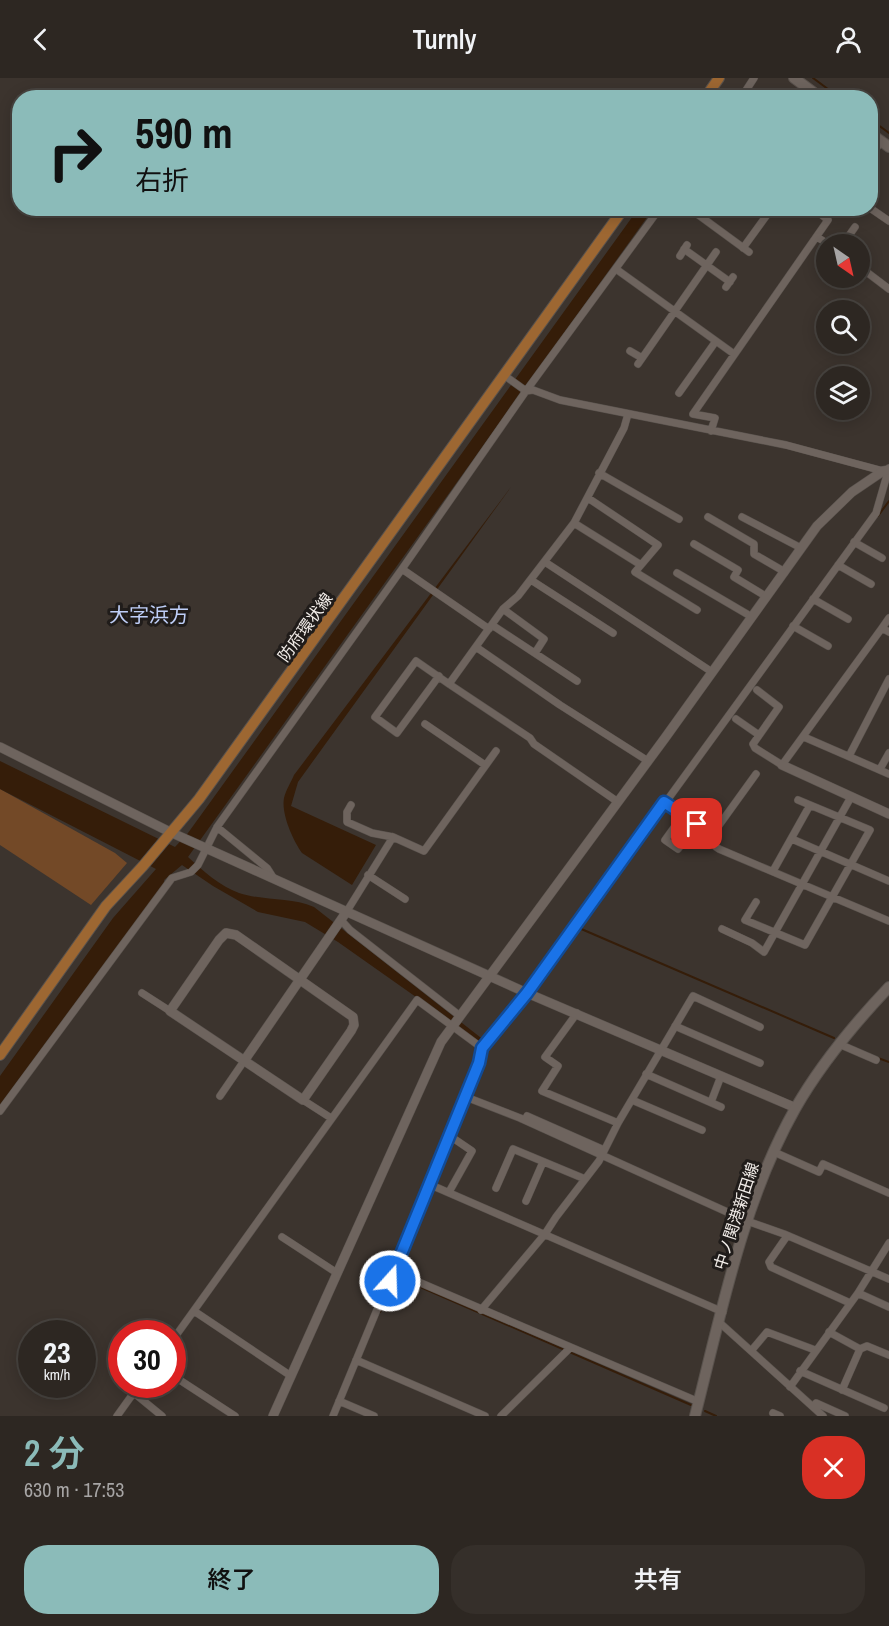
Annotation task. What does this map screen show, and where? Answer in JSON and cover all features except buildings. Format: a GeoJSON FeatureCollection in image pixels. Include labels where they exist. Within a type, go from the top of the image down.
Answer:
{"type":"FeatureCollection","features":[{"type":"Feature","properties":{"kind":"main road"},"geometry":{"type":"LineString","coordinates":[[794,78],[810,90]]}},
{"type":"Feature","properties":{"kind":"main road","name":"防府環状線"},"geometry":{"type":"LineString","coordinates":[[0,1055],[106,906],[199,800],[505,377],[618,216]]}},
{"type":"Feature","properties":{"kind":"main road","name":"中ノ関港新田線"},"geometry":{"type":"LineString","coordinates":[[695,1416],[747,1221],[761,1180],[796,1108],[839,1044],[889,987]]}},
{"type":"Feature","properties":{"kind":"street"},"geometry":{"type":"LineString","coordinates":[[0,1111],[172,878],[191,872],[198,865],[217,827],[526,391],[654,216]]}},
{"type":"Feature","properties":{"kind":"street"},"geometry":{"type":"LineString","coordinates":[[700,216],[746,250],[766,216]]}},
{"type":"Feature","properties":{"kind":"street"},"geometry":{"type":"LineString","coordinates":[[819,234],[828,220],[823,216]]}},
{"type":"Feature","properties":{"kind":"street"},"geometry":{"type":"LineString","coordinates":[[850,234],[855,227]]}},
{"type":"Feature","properties":{"kind":"street"},"geometry":{"type":"LineString","coordinates":[[711,431],[715,418],[693,414],[816,238]]}},
{"type":"Feature","properties":{"kind":"street"},"geometry":{"type":"LineString","coordinates":[[684,250],[730,282]]}},
{"type":"Feature","properties":{"kind":"street"},"geometry":{"type":"LineString","coordinates":[[630,351],[640,361],[716,252]]}},
{"type":"Feature","properties":{"kind":"street"},"geometry":{"type":"LineString","coordinates":[[616,269],[734,354]]}},
{"type":"Feature","properties":{"kind":"street"},"geometry":{"type":"LineString","coordinates":[[870,275],[889,289]]}},
{"type":"Feature","properties":{"kind":"street"},"geometry":{"type":"LineString","coordinates":[[679,393],[716,341]]}},
{"type":"Feature","properties":{"kind":"street"},"geometry":{"type":"LineString","coordinates":[[505,377],[526,391],[533,390],[560,400],[887,469]]}},
{"type":"Feature","properties":{"kind":"street"},"geometry":{"type":"LineString","coordinates":[[449,684],[503,609],[531,580],[574,523],[624,428],[628,414]]}},
{"type":"Feature","properties":{"kind":"street"},"geometry":{"type":"LineString","coordinates":[[333,1416],[431,1185],[479,1063],[482,1048],[527,993],[876,513],[887,469]]}},
{"type":"Feature","properties":{"kind":"street"},"geometry":{"type":"LineString","coordinates":[[273,1416],[441,1042],[801,548],[831,511],[852,492],[887,469]]}},
{"type":"Feature","properties":{"kind":"street"},"geometry":{"type":"LineString","coordinates":[[599,473],[679,519]]}},
{"type":"Feature","properties":{"kind":"street"},"geometry":{"type":"LineString","coordinates":[[588,498],[658,545],[636,572],[697,610]]}},
{"type":"Feature","properties":{"kind":"street"},"geometry":{"type":"LineString","coordinates":[[742,517],[801,548]]}},
{"type":"Feature","properties":{"kind":"street"},"geometry":{"type":"LineString","coordinates":[[708,518],[754,544],[754,554],[784,572]]}},
{"type":"Feature","properties":{"kind":"street"},"geometry":{"type":"LineString","coordinates":[[574,523],[641,565]]}},
{"type":"Feature","properties":{"kind":"street"},"geometry":{"type":"LineString","coordinates":[[854,542],[882,558]]}},
{"type":"Feature","properties":{"kind":"street"},"geometry":{"type":"LineString","coordinates":[[694,544],[738,570],[734,577],[767,597]]}},
{"type":"Feature","properties":{"kind":"street"},"geometry":{"type":"LineString","coordinates":[[545,562],[712,672]]}},
{"type":"Feature","properties":{"kind":"street"},"geometry":{"type":"LineString","coordinates":[[838,565],[871,584]]}},
{"type":"Feature","properties":{"kind":"street"},"geometry":{"type":"LineString","coordinates":[[402,569],[577,681]]}},
{"type":"Feature","properties":{"kind":"street"},"geometry":{"type":"LineString","coordinates":[[677,573],[752,617]]}},
{"type":"Feature","properties":{"kind":"street"},"geometry":{"type":"LineString","coordinates":[[531,580],[613,633]]}},
{"type":"Feature","properties":{"kind":"street"},"geometry":{"type":"LineString","coordinates":[[813,599],[848,619]]}},
{"type":"Feature","properties":{"kind":"street"},"geometry":{"type":"LineString","coordinates":[[503,609],[544,639],[535,653]]}},
{"type":"Feature","properties":{"kind":"street"},"geometry":{"type":"LineString","coordinates":[[782,765],[885,630],[889,618]]}},
{"type":"Feature","properties":{"kind":"street"},"geometry":{"type":"LineString","coordinates":[[793,626],[828,646]]}},
{"type":"Feature","properties":{"kind":"street"},"geometry":{"type":"LineString","coordinates":[[476,647],[560,705],[648,761]]}},
{"type":"Feature","properties":{"kind":"street"},"geometry":{"type":"LineString","coordinates":[[439,676],[397,733],[375,717],[416,661],[439,676],[618,802]]}},
{"type":"Feature","properties":{"kind":"street"},"geometry":{"type":"LineString","coordinates":[[849,756],[889,679]]}},
{"type":"Feature","properties":{"kind":"street"},"geometry":{"type":"LineString","coordinates":[[757,690],[779,707],[753,744],[755,748],[782,765],[889,814]]}},
{"type":"Feature","properties":{"kind":"street"},"geometry":{"type":"LineString","coordinates":[[736,719],[759,735]]}},
{"type":"Feature","properties":{"kind":"street"},"geometry":{"type":"LineString","coordinates":[[424,724],[485,765]]}},
{"type":"Feature","properties":{"kind":"street"},"geometry":{"type":"LineString","coordinates":[[804,737],[889,774]]}},
{"type":"Feature","properties":{"kind":"street"},"geometry":{"type":"LineString","coordinates":[[0,747],[167,836],[205,848],[274,879],[342,918],[490,976],[796,1108]]}},
{"type":"Feature","properties":{"kind":"street"},"geometry":{"type":"LineString","coordinates":[[351,805],[347,812],[347,822],[424,850],[496,751]]}},
{"type":"Feature","properties":{"kind":"street"},"geometry":{"type":"LineString","coordinates":[[880,769],[889,753]]}},
{"type":"Feature","properties":{"kind":"street"},"geometry":{"type":"LineString","coordinates":[[712,835],[756,774]]}},
{"type":"Feature","properties":{"kind":"street"},"geometry":{"type":"LineString","coordinates":[[722,929],[752,943],[764,952],[852,796]]}},
{"type":"Feature","properties":{"kind":"street"},"geometry":{"type":"LineString","coordinates":[[756,902],[746,920],[805,945],[870,830],[798,800]]}},
{"type":"Feature","properties":{"kind":"street"},"geometry":{"type":"LineString","coordinates":[[664,802],[712,835],[719,849],[889,921]]}},
{"type":"Feature","properties":{"kind":"street"},"geometry":{"type":"LineString","coordinates":[[773,871],[810,805]]}},
{"type":"Feature","properties":{"kind":"street"},"geometry":{"type":"LineString","coordinates":[[683,815],[665,840],[678,849],[697,824]]}},
{"type":"Feature","properties":{"kind":"street"},"geometry":{"type":"LineString","coordinates":[[217,827],[267,868],[274,879]]}},
{"type":"Feature","properties":{"kind":"street"},"geometry":{"type":"LineString","coordinates":[[220,1096],[342,918],[393,837]]}},
{"type":"Feature","properties":{"kind":"street"},"geometry":{"type":"LineString","coordinates":[[792,839],[887,880],[889,871]]}},
{"type":"Feature","properties":{"kind":"street"},"geometry":{"type":"LineString","coordinates":[[368,875],[405,899]]}},
{"type":"Feature","properties":{"kind":"street"},"geometry":{"type":"LineString","coordinates":[[342,918],[350,930],[457,1019],[482,1048]]}},
{"type":"Feature","properties":{"kind":"street"},"geometry":{"type":"LineString","coordinates":[[170,1011],[219,940],[226,933],[236,935],[350,1013],[354,1021],[351,1031],[303,1100]]}},
{"type":"Feature","properties":{"kind":"street"},"geometry":{"type":"LineString","coordinates":[[142,993],[331,1118]]}},
{"type":"Feature","properties":{"kind":"street"},"geometry":{"type":"LineString","coordinates":[[481,1310],[544,1234],[599,1161],[646,1074],[693,996],[760,1027]]}},
{"type":"Feature","properties":{"kind":"street"},"geometry":{"type":"LineString","coordinates":[[186,1322],[417,1000],[457,1019]]}},
{"type":"Feature","properties":{"kind":"street"},"geometry":{"type":"LineString","coordinates":[[577,1013],[545,1057],[558,1066],[542,1091],[618,1124]]}},
{"type":"Feature","properties":{"kind":"street"},"geometry":{"type":"LineString","coordinates":[[675,1026],[760,1063]]}},
{"type":"Feature","properties":{"kind":"street"},"geometry":{"type":"LineString","coordinates":[[839,1044],[876,1060]]}},
{"type":"Feature","properties":{"kind":"street"},"geometry":{"type":"LineString","coordinates":[[646,1074],[721,1107]]}},
{"type":"Feature","properties":{"kind":"street"},"geometry":{"type":"LineString","coordinates":[[711,1102],[721,1076]]}},
{"type":"Feature","properties":{"kind":"street"},"geometry":{"type":"LineString","coordinates":[[465,1096],[602,1153]]}},
{"type":"Feature","properties":{"kind":"street"},"geometry":{"type":"LineString","coordinates":[[632,1100],[702,1130]]}},
{"type":"Feature","properties":{"kind":"street"},"geometry":{"type":"LineString","coordinates":[[524,1115],[747,1221],[889,1279]]}},
{"type":"Feature","properties":{"kind":"street"},"geometry":{"type":"LineString","coordinates":[[449,1192],[472,1152],[450,1136]]}},
{"type":"Feature","properties":{"kind":"street"},"geometry":{"type":"LineString","coordinates":[[496,1188],[513,1149],[585,1179]]}},
{"type":"Feature","properties":{"kind":"street"},"geometry":{"type":"LineString","coordinates":[[774,1152],[819,1172],[823,1164],[889,1193]]}},
{"type":"Feature","properties":{"kind":"street"},"geometry":{"type":"LineString","coordinates":[[526,1201],[543,1162]]}},
{"type":"Feature","properties":{"kind":"street"},"geometry":{"type":"LineString","coordinates":[[431,1185],[544,1234],[721,1318],[751,1351],[822,1416]]}},
{"type":"Feature","properties":{"kind":"street"},"geometry":{"type":"LineString","coordinates":[[787,1236],[769,1262],[771,1267],[850,1303]]}},
{"type":"Feature","properties":{"kind":"street"},"geometry":{"type":"LineString","coordinates":[[282,1237],[337,1273]]}},
{"type":"Feature","properties":{"kind":"street"},"geometry":{"type":"LineString","coordinates":[[790,1387],[872,1271],[886,1256],[889,1243]]}},
{"type":"Feature","properties":{"kind":"street"},"geometry":{"type":"LineString","coordinates":[[393,1271],[699,1402]]}},
{"type":"Feature","properties":{"kind":"street"},"geometry":{"type":"LineString","coordinates":[[858,1293],[889,1307]]}},
{"type":"Feature","properties":{"kind":"street"},"geometry":{"type":"LineString","coordinates":[[194,1311],[291,1376]]}},
{"type":"Feature","properties":{"kind":"street"},"geometry":{"type":"LineString","coordinates":[[751,1351],[767,1332],[815,1350]]}},
{"type":"Feature","properties":{"kind":"street"},"geometry":{"type":"LineString","coordinates":[[829,1332],[860,1349]]}},
{"type":"Feature","properties":{"kind":"street"},"geometry":{"type":"LineString","coordinates":[[842,1390],[860,1349],[867,1346],[889,1355]]}},
{"type":"Feature","properties":{"kind":"street"},"geometry":{"type":"LineString","coordinates":[[501,1416],[570,1348]]}},
{"type":"Feature","properties":{"kind":"street"},"geometry":{"type":"LineString","coordinates":[[356,1360],[485,1416]]}},
{"type":"Feature","properties":{"kind":"street"},"geometry":{"type":"LineString","coordinates":[[800,1371],[884,1408]]}},
{"type":"Feature","properties":{"kind":"street"},"geometry":{"type":"LineString","coordinates":[[186,1384],[235,1416]]}},
{"type":"Feature","properties":{"kind":"street"},"geometry":{"type":"LineString","coordinates":[[117,1416],[130,1398]]}},
{"type":"Feature","properties":{"kind":"street"},"geometry":{"type":"LineString","coordinates":[[140,1398],[162,1416]]}},
{"type":"Feature","properties":{"kind":"street"},"geometry":{"type":"LineString","coordinates":[[339,1401],[374,1416]]}},
{"type":"Feature","properties":{"kind":"street"},"geometry":{"type":"LineString","coordinates":[[813,1407],[816,1403],[845,1416]]}},
{"type":"Feature","properties":{"kind":"shaded area"},"geometry":{"type":"Polygon","coordinates":[[[633,216],[648,216],[188,857],[218,882],[239,893],[314,907],[485,1041],[481,1046],[338,942],[305,922],[258,912],[182,865],[164,880],[165,885],[0,1109],[0,1076],[113,918],[156,869],[0,789],[0,761],[175,847],[188,833],[633,216]]]}},
{"type":"Feature","properties":{"kind":"shaded area"},"geometry":{"type":"Polygon","coordinates":[[[511,487],[298,782],[291,806],[376,845],[352,885],[302,853],[284,812],[286,792],[294,775],[511,487]]]}},
{"type":"Feature","properties":{"kind":"shaded area"},"geometry":{"type":"Polygon","coordinates":[[[0,789],[115,853],[127,863],[91,905],[0,845],[0,789]]]}},
{"type":"Feature","properties":{"kind":"waterway"},"geometry":{"type":"LineString","coordinates":[[813,78],[829,90]]}},
{"type":"Feature","properties":{"kind":"waterway"},"geometry":{"type":"LineString","coordinates":[[878,125],[889,133]]}},
{"type":"Feature","properties":{"kind":"waterway"},"geometry":{"type":"LineString","coordinates":[[878,516],[889,501]]}},
{"type":"Feature","properties":{"kind":"waterway"},"geometry":{"type":"LineString","coordinates":[[561,953],[626,863]]}},
{"type":"Feature","properties":{"kind":"waterway"},"geometry":{"type":"LineString","coordinates":[[579,928],[834,1038]]}},
{"type":"Feature","properties":{"kind":"waterway"},"geometry":{"type":"LineString","coordinates":[[482,1062],[485,1054],[523,1003]]}},
{"type":"Feature","properties":{"kind":"waterway"},"geometry":{"type":"LineString","coordinates":[[878,1058],[889,1062]]}},
{"type":"Feature","properties":{"kind":"waterway"},"geometry":{"type":"LineString","coordinates":[[380,1312],[426,1204]]}},
{"type":"Feature","properties":{"kind":"waterway"},"geometry":{"type":"LineString","coordinates":[[395,1276],[691,1405]]}},
{"type":"Feature","properties":{"kind":"waterway"},"geometry":{"type":"LineString","coordinates":[[705,1411],[716,1416]]}},
{"type":"Feature","properties":{"kind":"district","name":"大字浜方"},"geometry":{"type":"Point","coordinates":[149,615]}},
{"type":"Feature","properties":{"kind":"route"},"geometry":{"type":"LineString","coordinates":[[390,1281],[431,1185],[479,1063],[482,1048],[527,993],[664,802],[697,824]]}}]}
